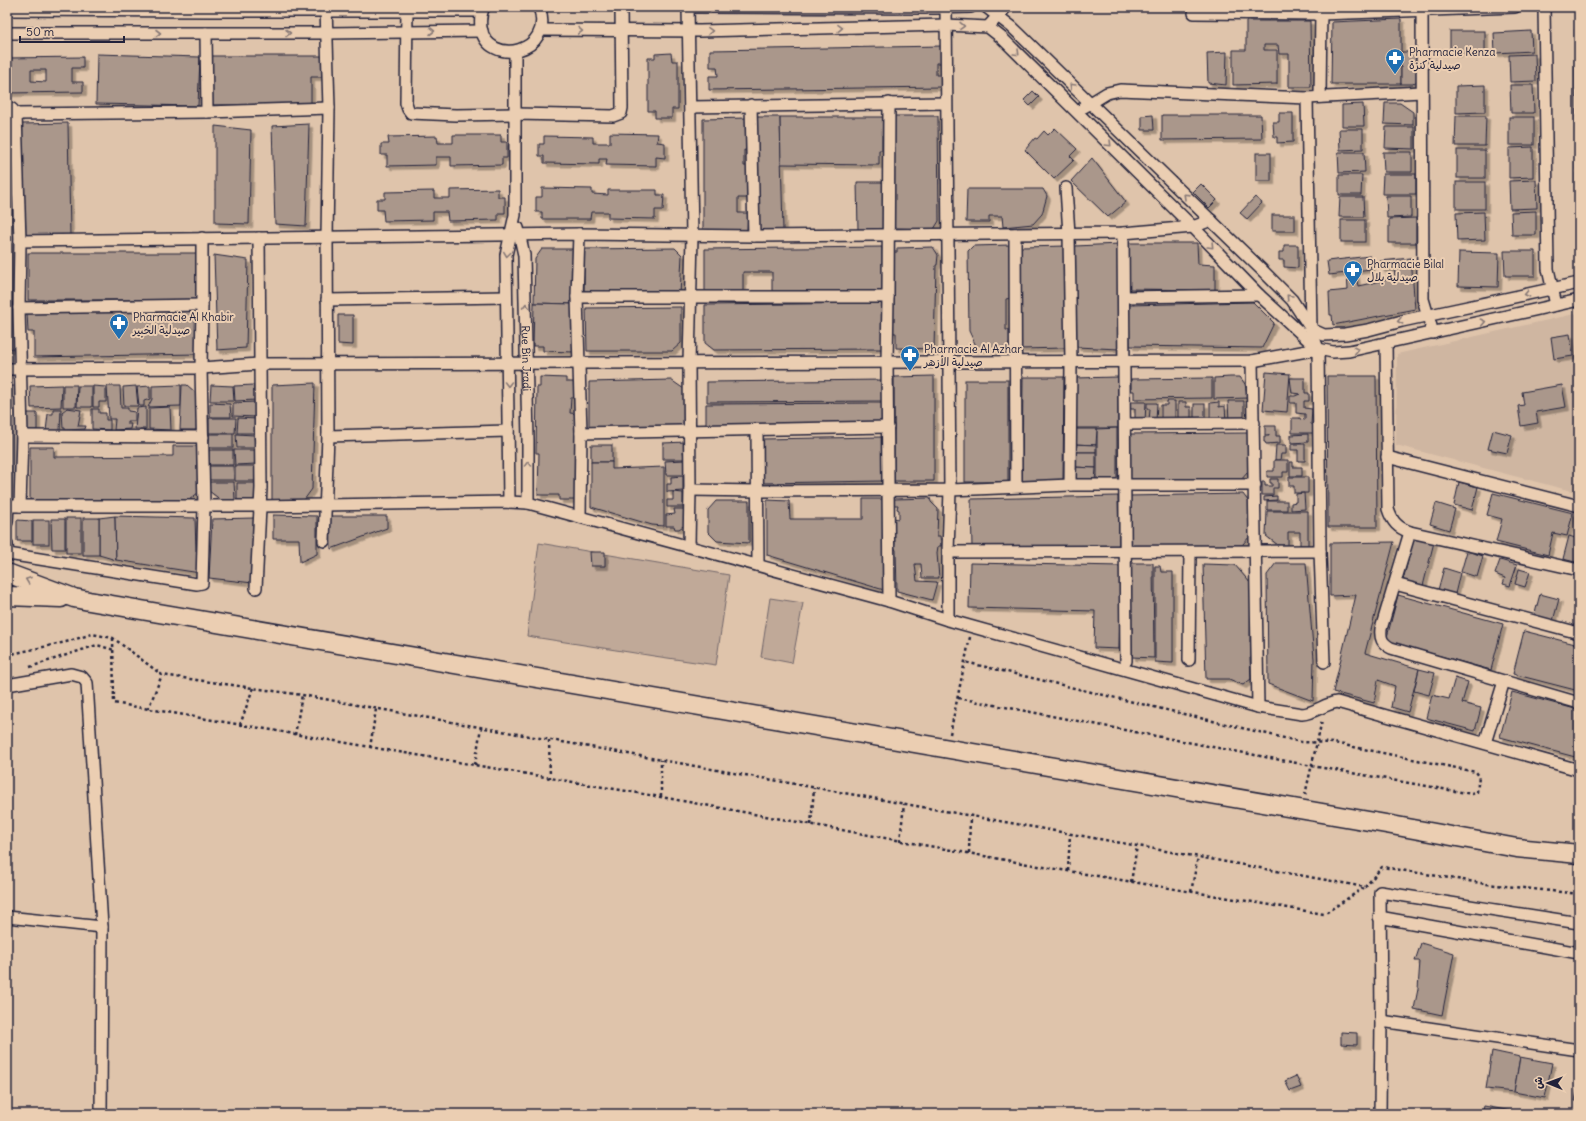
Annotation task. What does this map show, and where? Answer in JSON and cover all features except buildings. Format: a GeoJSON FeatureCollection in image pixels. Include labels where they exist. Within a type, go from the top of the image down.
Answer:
{"type":"FeatureCollection","features":[{"type":"Feature","properties":{"kind":"main road"},"geometry":{"type":"LineString","coordinates":[[7,573],[74,598]]}},
{"type":"Feature","properties":{"kind":"main road"},"geometry":{"type":"LineString","coordinates":[[7,596],[74,598],[1302,809],[1517,848],[1579,854]]}},
{"type":"Feature","properties":{"kind":"street"},"geometry":{"type":"LineString","coordinates":[[7,10],[89,8],[483,9],[480,20],[485,38],[493,46],[504,51],[516,52],[532,44],[538,36],[541,30],[542,20],[539,7]]}},
{"type":"Feature","properties":{"kind":"street"},"geometry":{"type":"LineString","coordinates":[[614,7],[632,7]]}},
{"type":"Feature","properties":{"kind":"street"},"geometry":{"type":"LineString","coordinates":[[407,9],[406,103],[411,113],[574,116],[618,115],[622,108],[621,7]]}},
{"type":"Feature","properties":{"kind":"street"},"geometry":{"type":"LineString","coordinates":[[688,7],[691,107],[692,236],[688,363],[690,430],[689,546]]}},
{"type":"Feature","properties":{"kind":"street"},"geometry":{"type":"LineString","coordinates":[[694,7],[971,7]]}},
{"type":"Feature","properties":{"kind":"street"},"geometry":{"type":"LineString","coordinates":[[946,7],[947,235],[950,362],[948,620]]}},
{"type":"Feature","properties":{"kind":"street"},"geometry":{"type":"LineString","coordinates":[[988,27],[986,7],[1003,11],[1012,27],[1292,300],[1311,329],[1318,349],[1320,551],[1324,662]]}},
{"type":"Feature","properties":{"kind":"street"},"geometry":{"type":"LineString","coordinates":[[1194,13],[1515,7]]}},
{"type":"Feature","properties":{"kind":"street"},"geometry":{"type":"LineString","coordinates":[[1544,7],[1548,269],[1556,305]]}},
{"type":"Feature","properties":{"kind":"street"},"geometry":{"type":"LineString","coordinates":[[1422,8],[1423,299],[1433,333]]}},
{"type":"Feature","properties":{"kind":"street"},"geometry":{"type":"LineString","coordinates":[[324,541],[324,504],[328,436],[327,237],[329,108],[327,9]]}},
{"type":"Feature","properties":{"kind":"street"},"geometry":{"type":"LineString","coordinates":[[1320,97],[1321,10]]}},
{"type":"Feature","properties":{"kind":"street"},"geometry":{"type":"LineString","coordinates":[[988,27],[1003,11]]}},
{"type":"Feature","properties":{"kind":"street"},"geometry":{"type":"LineString","coordinates":[[541,30],[688,31],[946,25],[988,27],[1002,38],[1193,227],[1259,295],[1318,349]]}},
{"type":"Feature","properties":{"kind":"street"},"geometry":{"type":"LineString","coordinates":[[7,33],[327,33],[482,31]]}},
{"type":"Feature","properties":{"kind":"street"},"geometry":{"type":"LineString","coordinates":[[206,33],[207,112]]}},
{"type":"Feature","properties":{"kind":"street","name":"Rue Bin Jradi"},"geometry":{"type":"LineString","coordinates":[[509,502],[506,256],[515,235],[516,52]]}},
{"type":"Feature","properties":{"kind":"street"},"geometry":{"type":"LineString","coordinates":[[1077,113],[1089,103],[1107,94],[1120,90],[1307,98],[1422,92]]}},
{"type":"Feature","properties":{"kind":"street"},"geometry":{"type":"LineString","coordinates":[[1307,98],[1311,329]]}},
{"type":"Feature","properties":{"kind":"street"},"geometry":{"type":"LineString","coordinates":[[889,103],[887,362],[889,601]]}},
{"type":"Feature","properties":{"kind":"street"},"geometry":{"type":"LineString","coordinates":[[691,107],[946,103]]}},
{"type":"Feature","properties":{"kind":"street"},"geometry":{"type":"LineString","coordinates":[[751,105],[754,236]]}},
{"type":"Feature","properties":{"kind":"street"},"geometry":{"type":"LineString","coordinates":[[20,506],[22,436],[19,308],[20,241],[11,111],[207,112],[329,108]]}},
{"type":"Feature","properties":{"kind":"street"},"geometry":{"type":"LineString","coordinates":[[1066,188],[1069,234],[1071,362],[1070,485]]}},
{"type":"Feature","properties":{"kind":"street"},"geometry":{"type":"LineString","coordinates":[[20,241],[579,234],[754,236],[1069,234],[1123,233],[1193,227],[1211,220]]}},
{"type":"Feature","properties":{"kind":"street"},"geometry":{"type":"LineString","coordinates":[[1123,233],[1125,361],[1124,552],[1126,661]]}},
{"type":"Feature","properties":{"kind":"street"},"geometry":{"type":"LineString","coordinates":[[579,234],[577,297],[581,433],[580,517]]}},
{"type":"Feature","properties":{"kind":"street"},"geometry":{"type":"LineString","coordinates":[[1015,234],[1016,486]]}},
{"type":"Feature","properties":{"kind":"street","name":"Rue Bin Jradi"},"geometry":{"type":"LineString","coordinates":[[515,235],[524,255],[527,363],[528,503]]}},
{"type":"Feature","properties":{"kind":"street"},"geometry":{"type":"LineString","coordinates":[[7,545],[8,554],[200,584],[203,577],[204,506],[201,368],[202,238]]}},
{"type":"Feature","properties":{"kind":"street"},"geometry":{"type":"LineString","coordinates":[[256,588],[261,506],[259,238]]}},
{"type":"Feature","properties":{"kind":"street"},"geometry":{"type":"LineString","coordinates":[[1311,329],[1324,335],[1345,334],[1579,283]]}},
{"type":"Feature","properties":{"kind":"street"},"geometry":{"type":"LineString","coordinates":[[1124,297],[1259,295]]}},
{"type":"Feature","properties":{"kind":"street"},"geometry":{"type":"LineString","coordinates":[[327,300],[506,297]]}},
{"type":"Feature","properties":{"kind":"street"},"geometry":{"type":"LineString","coordinates":[[577,297],[888,297]]}},
{"type":"Feature","properties":{"kind":"street"},"geometry":{"type":"LineString","coordinates":[[7,369],[201,368],[259,364],[1252,361],[1318,349],[1333,352],[1349,351],[1579,300]]}},
{"type":"Feature","properties":{"kind":"street"},"geometry":{"type":"LineString","coordinates":[[19,308],[202,305]]}},
{"type":"Feature","properties":{"kind":"street"},"geometry":{"type":"LineString","coordinates":[[1386,343],[1388,509],[1390,517],[1395,524],[1410,532],[1579,570]]}},
{"type":"Feature","properties":{"kind":"street"},"geometry":{"type":"LineString","coordinates":[[1252,361],[1258,707]]}},
{"type":"Feature","properties":{"kind":"street"},"geometry":{"type":"LineString","coordinates":[[1125,424],[1254,423]]}},
{"type":"Feature","properties":{"kind":"street"},"geometry":{"type":"LineString","coordinates":[[581,433],[690,430],[888,428]]}},
{"type":"Feature","properties":{"kind":"street"},"geometry":{"type":"LineString","coordinates":[[757,430],[758,565]]}},
{"type":"Feature","properties":{"kind":"street"},"geometry":{"type":"LineString","coordinates":[[328,436],[508,431]]}},
{"type":"Feature","properties":{"kind":"street"},"geometry":{"type":"LineString","coordinates":[[22,436],[203,437]]}},
{"type":"Feature","properties":{"kind":"street"},"geometry":{"type":"LineString","coordinates":[[1387,457],[1579,506]]}},
{"type":"Feature","properties":{"kind":"street"},"geometry":{"type":"LineString","coordinates":[[690,490],[950,490],[1016,486],[1070,485],[1255,485]]}},
{"type":"Feature","properties":{"kind":"street"},"geometry":{"type":"LineString","coordinates":[[7,522],[8,506],[261,506],[324,504],[528,503],[889,601],[972,627],[1258,707],[1308,714],[1325,705],[1337,702],[1579,770]]}},
{"type":"Feature","properties":{"kind":"street"},"geometry":{"type":"LineString","coordinates":[[1410,532],[1381,629],[1380,637],[1384,644],[1391,648],[1579,703]]}},
{"type":"Feature","properties":{"kind":"street"},"geometry":{"type":"LineString","coordinates":[[948,552],[1320,551]]}},
{"type":"Feature","properties":{"kind":"street"},"geometry":{"type":"LineString","coordinates":[[1189,660],[1190,552]]}},
{"type":"Feature","properties":{"kind":"street"},"geometry":{"type":"LineString","coordinates":[[1395,584],[1579,633]]}},
{"type":"Feature","properties":{"kind":"street"},"geometry":{"type":"LineString","coordinates":[[7,685],[71,674],[82,677],[87,683],[102,927],[100,1114]]}},
{"type":"Feature","properties":{"kind":"street"},"geometry":{"type":"LineString","coordinates":[[1485,743],[1504,681]]}},
{"type":"Feature","properties":{"kind":"street"},"geometry":{"type":"LineString","coordinates":[[1380,1114],[1380,892],[1579,923]]}},
{"type":"Feature","properties":{"kind":"street"},"geometry":{"type":"LineString","coordinates":[[7,916],[102,927]]}},
{"type":"Feature","properties":{"kind":"street"},"geometry":{"type":"LineString","coordinates":[[1379,917],[1579,953]]}},
{"type":"Feature","properties":{"kind":"street"},"geometry":{"type":"LineString","coordinates":[[1381,1021],[1579,1050]]}},
{"type":"Feature","properties":{"kind":"path"},"geometry":{"type":"LineString","coordinates":[[947,748],[972,627]]}},
{"type":"Feature","properties":{"kind":"path"},"geometry":{"type":"LineString","coordinates":[[7,655],[66,642],[92,634],[113,638],[162,676],[302,695],[1365,886]]}},
{"type":"Feature","properties":{"kind":"path"},"geometry":{"type":"LineString","coordinates":[[113,638],[114,704],[661,797],[969,854],[1324,914],[1365,886],[1382,867],[1487,884],[1579,894]]}},
{"type":"Feature","properties":{"kind":"path"},"geometry":{"type":"LineString","coordinates":[[25,669],[97,645],[114,650]]}},
{"type":"Feature","properties":{"kind":"path"},"geometry":{"type":"LineString","coordinates":[[958,698],[1312,766],[1472,794],[1476,792],[1479,776],[1476,772],[1334,743],[1300,742],[965,662]]}},
{"type":"Feature","properties":{"kind":"path"},"geometry":{"type":"LineString","coordinates":[[148,709],[162,676]]}},
{"type":"Feature","properties":{"kind":"path"},"geometry":{"type":"LineString","coordinates":[[240,725],[253,688]]}},
{"type":"Feature","properties":{"kind":"path"},"geometry":{"type":"LineString","coordinates":[[295,735],[302,695]]}},
{"type":"Feature","properties":{"kind":"path"},"geometry":{"type":"LineString","coordinates":[[1302,809],[1325,705]]}},
{"type":"Feature","properties":{"kind":"path"},"geometry":{"type":"LineString","coordinates":[[370,748],[376,708]]}},
{"type":"Feature","properties":{"kind":"path"},"geometry":{"type":"LineString","coordinates":[[475,765],[481,727]]}},
{"type":"Feature","properties":{"kind":"path"},"geometry":{"type":"LineString","coordinates":[[549,740],[550,778]]}},
{"type":"Feature","properties":{"kind":"path"},"geometry":{"type":"LineString","coordinates":[[661,760],[661,797]]}},
{"type":"Feature","properties":{"kind":"path"},"geometry":{"type":"LineString","coordinates":[[811,825],[814,788]]}},
{"type":"Feature","properties":{"kind":"path"},"geometry":{"type":"LineString","coordinates":[[900,841],[904,804]]}},
{"type":"Feature","properties":{"kind":"path"},"geometry":{"type":"LineString","coordinates":[[969,854],[970,816]]}},
{"type":"Feature","properties":{"kind":"path"},"geometry":{"type":"LineString","coordinates":[[1068,871],[1070,834]]}},
{"type":"Feature","properties":{"kind":"path"},"geometry":{"type":"LineString","coordinates":[[1131,882],[1137,846]]}},
{"type":"Feature","properties":{"kind":"path"},"geometry":{"type":"LineString","coordinates":[[1191,892],[1198,857]]}},
{"type":"Feature","properties":{"kind":"shaded area"},"geometry":{"type":"Polygon","coordinates":[[[1579,313],[1579,493],[1396,445],[1397,354],[1579,313]]]}},
{"type":"Feature","properties":{"kind":"shaded area"},"geometry":{"type":"Polygon","coordinates":[[[539,543],[729,575],[716,665],[527,636],[539,543]]]}},
{"type":"Feature","properties":{"kind":"shaded area"},"geometry":{"type":"Polygon","coordinates":[[[770,598],[803,603],[792,663],[761,657],[770,598]]]}},
{"type":"Feature","properties":{"kind":"place","name":"Pharmacie Kenza صيدلية كنزة"},"geometry":{"type":"Point","coordinates":[1395,75]}},
{"type":"Feature","properties":{"kind":"place","name":"Pharmacie Bilal صيدلية بلال"},"geometry":{"type":"Point","coordinates":[1353,287]}},
{"type":"Feature","properties":{"kind":"place","name":"Pharmacie Al Khabir صيدلية الخبير"},"geometry":{"type":"Point","coordinates":[119,340]}},
{"type":"Feature","properties":{"kind":"place","name":"Pharmacie Al Azhar صيدلية الأزهر"},"geometry":{"type":"Point","coordinates":[910,372]}}]}
